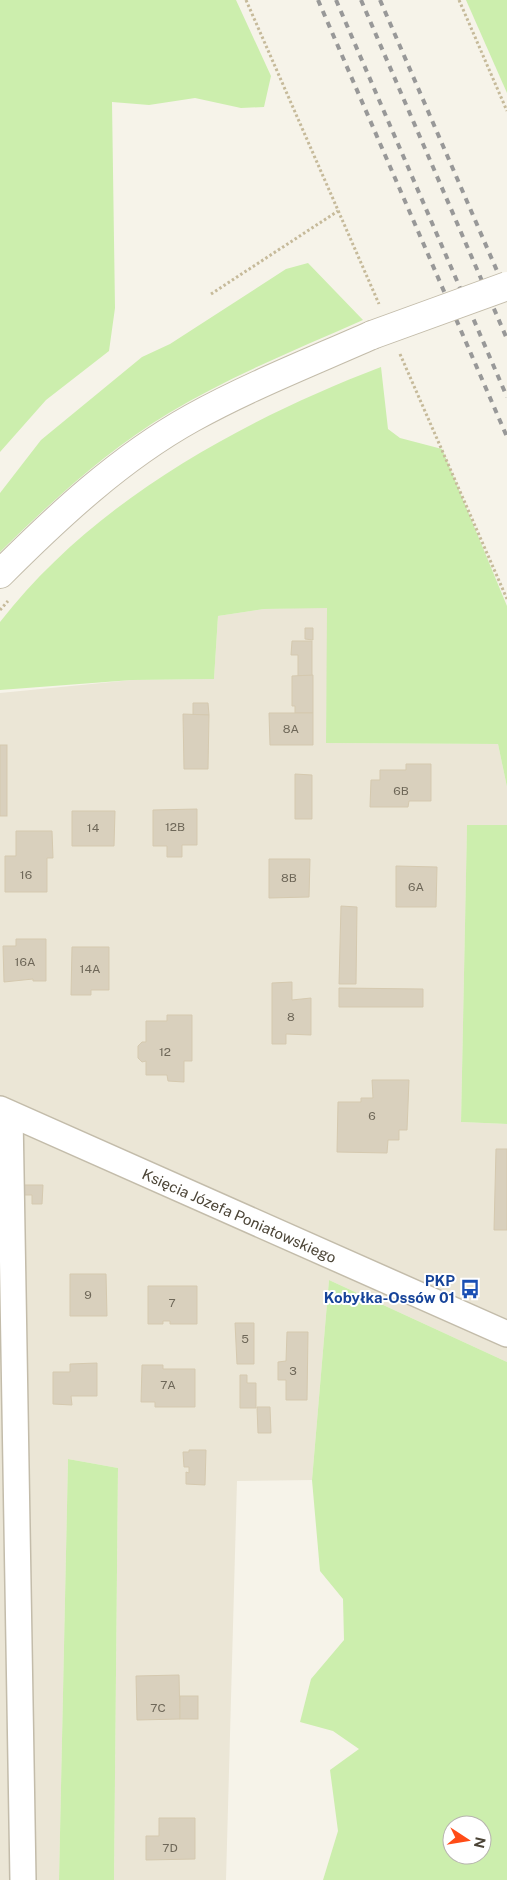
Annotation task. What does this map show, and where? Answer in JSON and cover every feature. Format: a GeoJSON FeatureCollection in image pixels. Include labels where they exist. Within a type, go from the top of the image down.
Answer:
{"type":"FeatureCollection","features":[{"type":"Feature","properties":{"kind":"street"},"geometry":{"type":"LineString","coordinates":[[7,584],[89,490],[138,453],[191,418],[377,324],[507,286]]}},
{"type":"Feature","properties":{"kind":"street"},"geometry":{"type":"LineString","coordinates":[[5,1112],[23,1880]]}},
{"type":"Feature","properties":{"kind":"street","name":"Księcia Józefa Poniatowskiego"},"geometry":{"type":"LineString","coordinates":[[5,1112],[507,1334]]}},
{"type":"Feature","properties":{"kind":"path"},"geometry":{"type":"LineString","coordinates":[[246,0],[338,211],[377,324]]}},
{"type":"Feature","properties":{"kind":"path"},"geometry":{"type":"LineString","coordinates":[[459,0],[507,111]]}},
{"type":"Feature","properties":{"kind":"path"},"geometry":{"type":"LineString","coordinates":[[211,294],[338,211]]}},
{"type":"Feature","properties":{"kind":"path"},"geometry":{"type":"LineString","coordinates":[[398,348],[507,599]]}},
{"type":"Feature","properties":{"kind":"path"},"geometry":{"type":"LineString","coordinates":[[0,610],[7,584]]}},
{"type":"Feature","properties":{"kind":"shaded area"},"geometry":{"type":"Polygon","coordinates":[[[328,607],[326,743],[498,744],[507,787],[507,825],[467,826],[461,1122],[507,1124],[507,1362],[329,1280],[312,1480],[237,1481],[226,1880],[114,1880],[118,1468],[68,1459],[59,1880],[0,1880],[0,693],[132,680],[214,679],[218,616],[264,609],[328,607]]]}},
{"type":"Feature","properties":{"kind":"green space"},"geometry":{"type":"Polygon","coordinates":[[[0,0],[236,0],[271,76],[264,107],[241,108],[195,98],[149,105],[112,102],[115,308],[109,351],[46,400],[0,452],[0,0]]]}},
{"type":"Feature","properties":{"kind":"green space"},"geometry":{"type":"Polygon","coordinates":[[[466,0],[507,0],[507,93],[466,0]]]}},
{"type":"Feature","properties":{"kind":"green space"},"geometry":{"type":"Polygon","coordinates":[[[308,263],[363,320],[216,387],[169,413],[123,444],[80,478],[0,552],[0,493],[41,440],[142,357],[170,344],[286,269],[308,263]]]}},
{"type":"Feature","properties":{"kind":"green space"},"geometry":{"type":"Polygon","coordinates":[[[381,367],[388,429],[400,438],[442,449],[507,606],[507,787],[498,744],[326,743],[327,608],[264,609],[218,616],[214,679],[132,680],[0,690],[0,622],[38,579],[79,539],[125,502],[173,469],[223,440],[328,388],[381,367]]]}},
{"type":"Feature","properties":{"kind":"green space"},"geometry":{"type":"Polygon","coordinates":[[[467,825],[507,825],[507,1124],[461,1122],[467,825]]]}},
{"type":"Feature","properties":{"kind":"green space"},"geometry":{"type":"Polygon","coordinates":[[[329,1280],[507,1362],[507,1880],[323,1880],[338,1831],[330,1770],[359,1749],[333,1731],[300,1722],[311,1679],[344,1640],[343,1599],[320,1571],[312,1480],[329,1280]]]}},
{"type":"Feature","properties":{"kind":"green space"},"geometry":{"type":"Polygon","coordinates":[[[68,1459],[118,1468],[114,1880],[59,1880],[68,1459]]]}},
{"type":"Feature","properties":{"kind":"building"},"geometry":{"type":"Polygon","coordinates":[[[305,628],[313,628],[313,640],[305,639],[305,628]]]}},
{"type":"Feature","properties":{"kind":"building"},"geometry":{"type":"Polygon","coordinates":[[[292,641],[312,641],[312,676],[298,676],[298,655],[291,655],[292,641]]]}},
{"type":"Feature","properties":{"kind":"building"},"geometry":{"type":"Polygon","coordinates":[[[313,675],[313,713],[295,713],[295,706],[292,706],[292,676],[313,675]]]}},
{"type":"Feature","properties":{"kind":"building"},"geometry":{"type":"Polygon","coordinates":[[[193,703],[208,703],[209,715],[193,715],[193,703]]]}},
{"type":"Feature","properties":{"kind":"building"},"geometry":{"type":"Polygon","coordinates":[[[269,713],[313,713],[313,745],[270,745],[269,713]]]}},
{"type":"Feature","properties":{"kind":"building"},"geometry":{"type":"Polygon","coordinates":[[[183,714],[209,715],[208,769],[184,769],[183,714]]]}},
{"type":"Feature","properties":{"kind":"building"},"geometry":{"type":"Polygon","coordinates":[[[0,745],[7,745],[7,816],[0,816],[0,745]]]}},
{"type":"Feature","properties":{"kind":"building"},"geometry":{"type":"Polygon","coordinates":[[[406,764],[431,764],[431,801],[409,801],[408,807],[370,807],[371,780],[380,780],[380,770],[406,770],[406,764]]]}},
{"type":"Feature","properties":{"kind":"building"},"geometry":{"type":"Polygon","coordinates":[[[295,774],[312,775],[312,819],[295,819],[295,774]]]}},
{"type":"Feature","properties":{"kind":"building"},"geometry":{"type":"Polygon","coordinates":[[[197,809],[197,845],[182,845],[182,857],[167,857],[167,846],[153,846],[153,810],[197,809]]]}},
{"type":"Feature","properties":{"kind":"building"},"geometry":{"type":"Polygon","coordinates":[[[72,811],[115,811],[114,846],[72,846],[72,811]]]}},
{"type":"Feature","properties":{"kind":"building"},"geometry":{"type":"Polygon","coordinates":[[[16,831],[52,831],[53,858],[47,858],[47,892],[5,892],[5,856],[16,856],[16,831]]]}},
{"type":"Feature","properties":{"kind":"building"},"geometry":{"type":"Polygon","coordinates":[[[269,859],[310,859],[309,897],[269,898],[269,859]]]}},
{"type":"Feature","properties":{"kind":"building"},"geometry":{"type":"Polygon","coordinates":[[[396,866],[437,867],[436,907],[396,907],[396,866]]]}},
{"type":"Feature","properties":{"kind":"building"},"geometry":{"type":"Polygon","coordinates":[[[341,906],[357,907],[356,984],[339,984],[341,906]]]}},
{"type":"Feature","properties":{"kind":"building"},"geometry":{"type":"Polygon","coordinates":[[[16,939],[46,939],[46,981],[33,981],[33,979],[4,982],[3,946],[16,946],[16,939]]]}},
{"type":"Feature","properties":{"kind":"building"},"geometry":{"type":"Polygon","coordinates":[[[72,947],[109,947],[109,990],[91,990],[91,995],[71,995],[72,947]]]}},
{"type":"Feature","properties":{"kind":"building"},"geometry":{"type":"Polygon","coordinates":[[[292,982],[292,1000],[311,998],[311,1035],[286,1034],[286,1044],[272,1044],[272,983],[292,982]]]}},
{"type":"Feature","properties":{"kind":"building"},"geometry":{"type":"Polygon","coordinates":[[[339,988],[423,989],[423,1007],[339,1007],[339,988]]]}},
{"type":"Feature","properties":{"kind":"building"},"geometry":{"type":"Polygon","coordinates":[[[167,1015],[192,1015],[192,1061],[184,1061],[184,1082],[168,1081],[167,1075],[146,1075],[146,1061],[142,1062],[138,1058],[138,1046],[142,1042],[146,1042],[146,1021],[167,1021],[167,1015]]]}},
{"type":"Feature","properties":{"kind":"building"},"geometry":{"type":"Polygon","coordinates":[[[372,1080],[409,1080],[407,1130],[399,1130],[399,1140],[388,1140],[387,1153],[337,1152],[338,1102],[361,1102],[361,1098],[373,1098],[372,1080]]]}},
{"type":"Feature","properties":{"kind":"building"},"geometry":{"type":"Polygon","coordinates":[[[496,1149],[507,1149],[507,1230],[494,1230],[496,1149]]]}},
{"type":"Feature","properties":{"kind":"building"},"geometry":{"type":"Polygon","coordinates":[[[24,1185],[43,1185],[42,1204],[32,1204],[32,1195],[24,1195],[24,1185]]]}},
{"type":"Feature","properties":{"kind":"building"},"geometry":{"type":"Polygon","coordinates":[[[70,1274],[106,1274],[107,1316],[70,1316],[70,1274]]]}},
{"type":"Feature","properties":{"kind":"building"},"geometry":{"type":"Polygon","coordinates":[[[148,1286],[197,1286],[197,1324],[170,1324],[170,1321],[163,1321],[163,1324],[148,1324],[148,1286]]]}},
{"type":"Feature","properties":{"kind":"building"},"geometry":{"type":"Polygon","coordinates":[[[235,1323],[254,1323],[254,1364],[237,1364],[235,1323]]]}},
{"type":"Feature","properties":{"kind":"building"},"geometry":{"type":"Polygon","coordinates":[[[287,1332],[308,1332],[307,1400],[286,1400],[286,1380],[278,1380],[278,1362],[286,1361],[287,1332]]]}},
{"type":"Feature","properties":{"kind":"building"},"geometry":{"type":"Polygon","coordinates":[[[97,1363],[97,1396],[71,1396],[72,1405],[53,1404],[53,1372],[70,1372],[70,1364],[97,1363]]]}},
{"type":"Feature","properties":{"kind":"building"},"geometry":{"type":"Polygon","coordinates":[[[142,1365],[163,1365],[163,1369],[195,1369],[195,1407],[155,1407],[155,1402],[141,1402],[142,1365]]]}},
{"type":"Feature","properties":{"kind":"building"},"geometry":{"type":"Polygon","coordinates":[[[240,1375],[247,1375],[247,1383],[256,1383],[256,1408],[240,1408],[240,1375]]]}},
{"type":"Feature","properties":{"kind":"building"},"geometry":{"type":"Polygon","coordinates":[[[257,1407],[270,1407],[271,1433],[258,1433],[257,1407]]]}},
{"type":"Feature","properties":{"kind":"building"},"geometry":{"type":"Polygon","coordinates":[[[189,1450],[206,1450],[205,1485],[186,1484],[186,1472],[189,1473],[189,1467],[184,1467],[183,1452],[189,1452],[189,1450]]]}},
{"type":"Feature","properties":{"kind":"building"},"geometry":{"type":"Polygon","coordinates":[[[179,1675],[180,1719],[137,1720],[136,1676],[179,1675]]]}},
{"type":"Feature","properties":{"kind":"building"},"geometry":{"type":"Polygon","coordinates":[[[180,1696],[198,1696],[198,1719],[180,1719],[180,1696]]]}},
{"type":"Feature","properties":{"kind":"building"},"geometry":{"type":"Polygon","coordinates":[[[159,1818],[195,1818],[195,1859],[146,1860],[146,1836],[159,1836],[159,1818]]]}},
{"type":"Feature","properties":{"kind":"railway"},"geometry":{"type":"LineString","coordinates":[[318,0],[507,437]]}},
{"type":"Feature","properties":{"kind":"railway"},"geometry":{"type":"LineString","coordinates":[[336,0],[507,397]]}},
{"type":"Feature","properties":{"kind":"railway"},"geometry":{"type":"LineString","coordinates":[[361,0],[507,339]]}},
{"type":"Feature","properties":{"kind":"railway"},"geometry":{"type":"LineString","coordinates":[[380,0],[507,294]]}},
{"type":"Feature","properties":{"kind":"place","name":"PKP Kobyłka-Ossów 01"},"geometry":{"type":"Point","coordinates":[470,1289]}}]}
